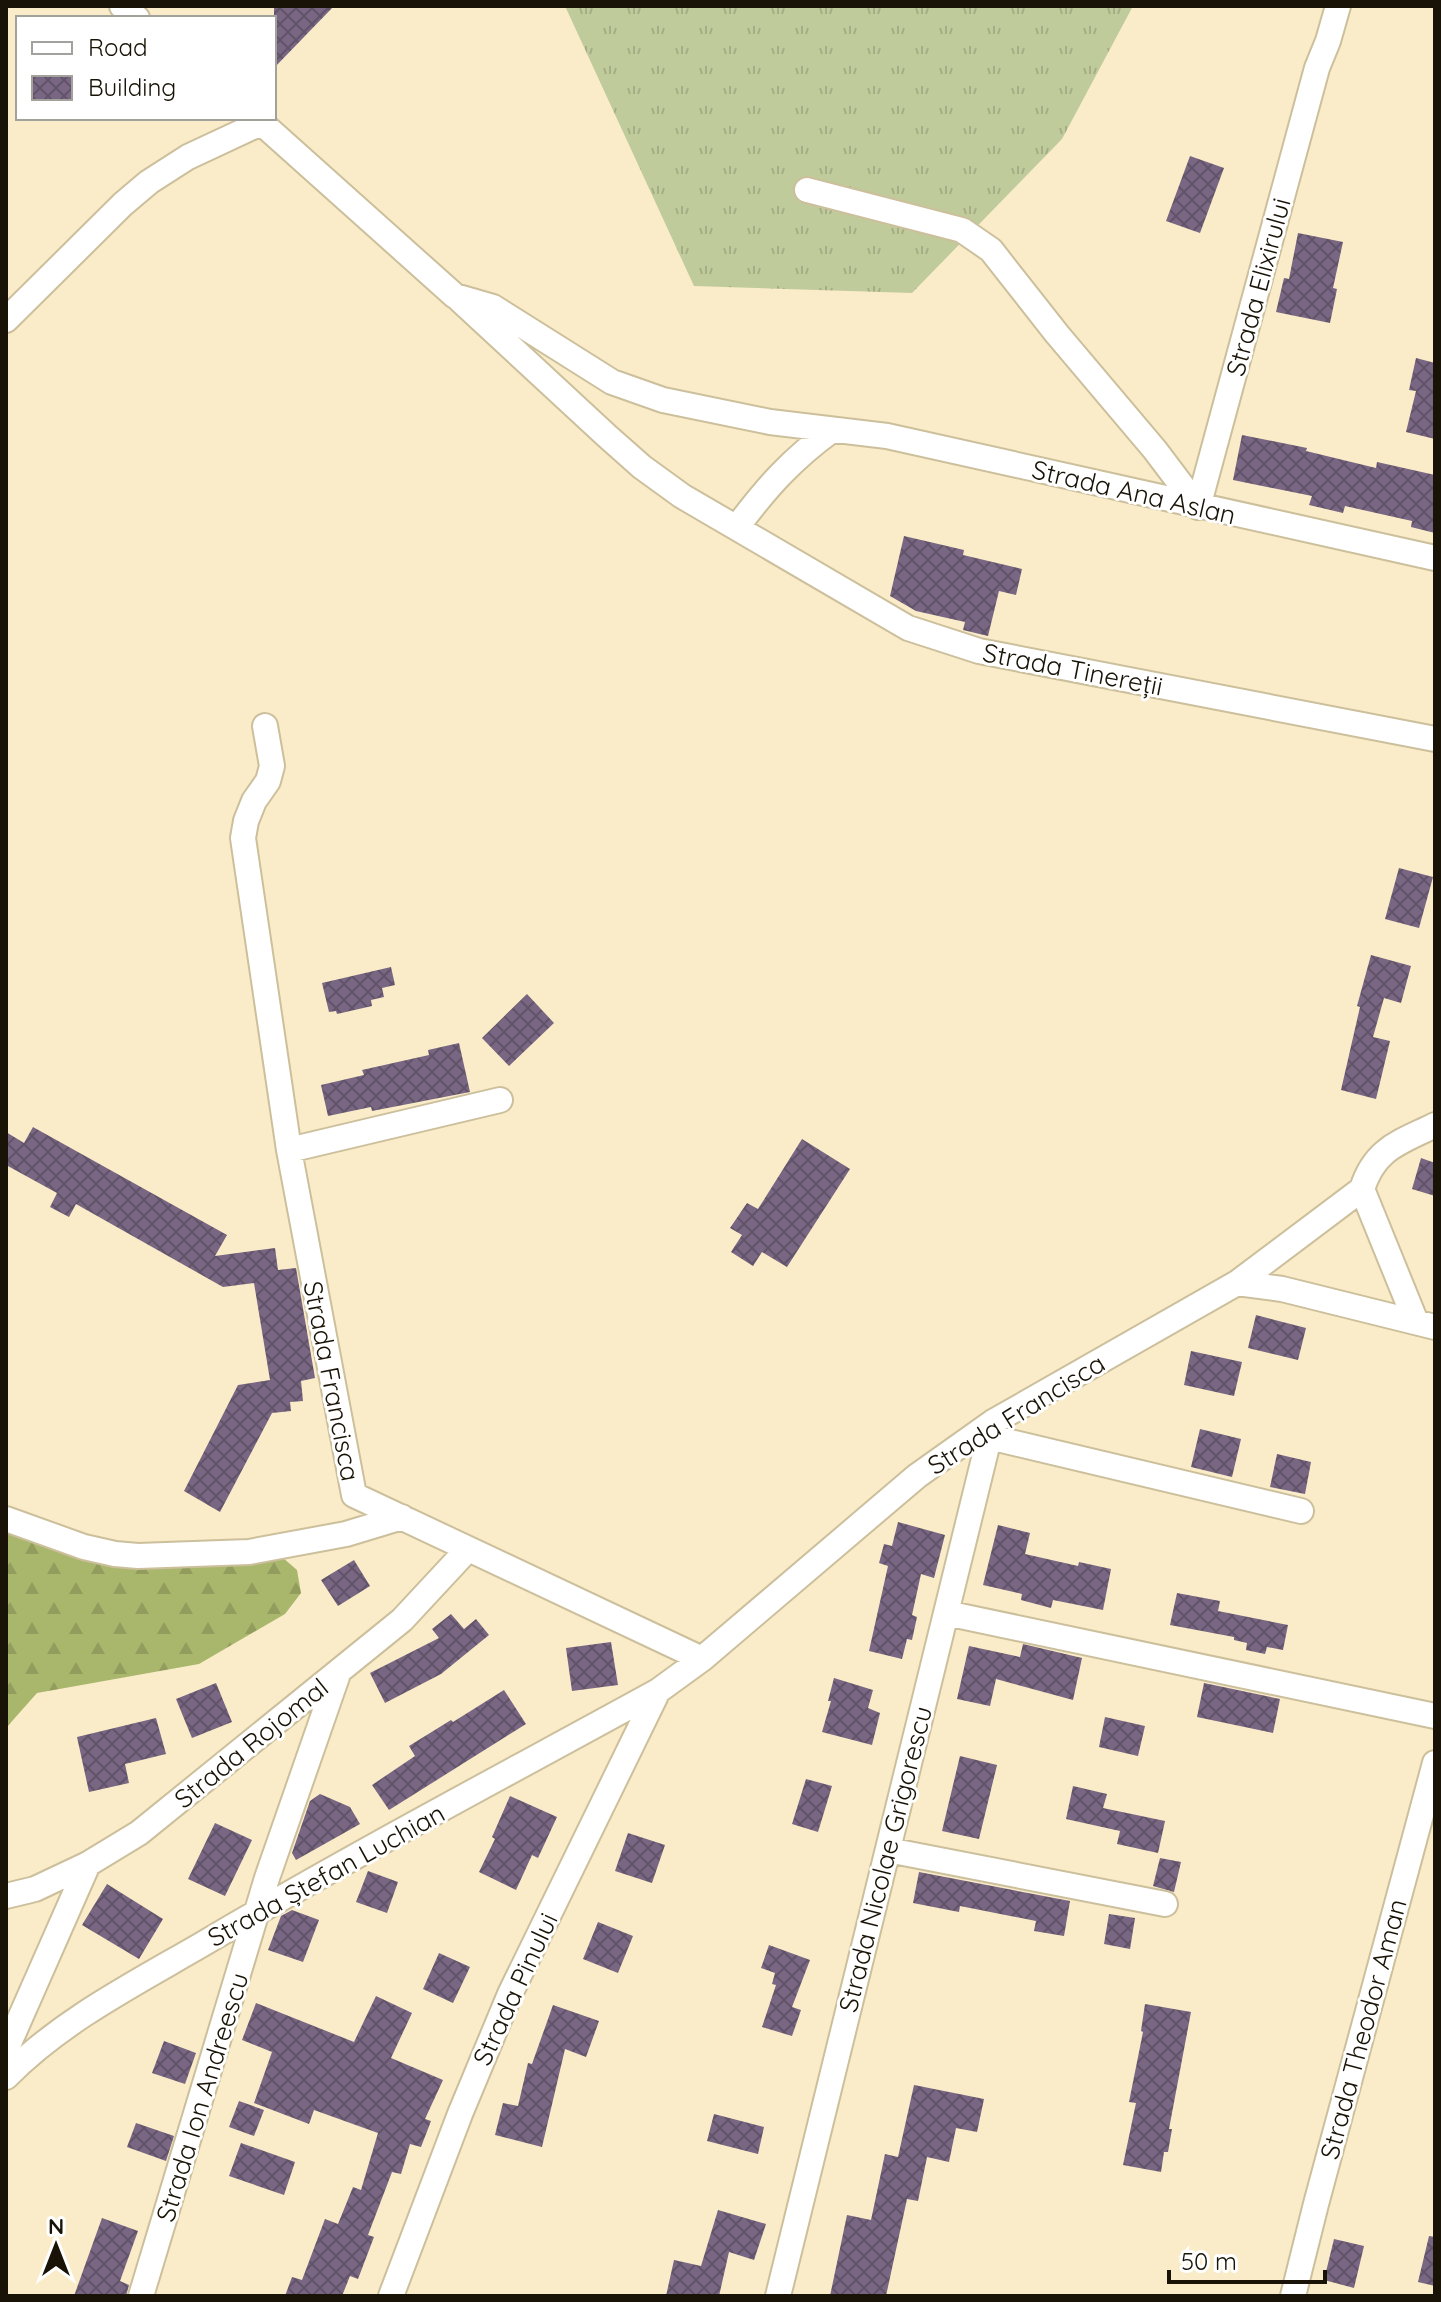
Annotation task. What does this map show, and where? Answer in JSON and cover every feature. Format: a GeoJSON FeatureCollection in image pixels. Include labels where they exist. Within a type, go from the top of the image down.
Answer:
{"type":"FeatureCollection","features":[{"type":"Feature","properties":{"kind":"street","name":"Strada Elixirului"},"geometry":{"type":"LineString","coordinates":[[1198,507],[1317,68],[1338,6]]}},
{"type":"Feature","properties":{"kind":"street"},"geometry":{"type":"LineString","coordinates":[[6,320],[149,182],[188,157],[217,146],[259,120]]}},
{"type":"Feature","properties":{"kind":"street","name":"Strada Ana Aslan"},"geometry":{"type":"LineString","coordinates":[[259,120],[642,467],[682,496],[737,527]]}},
{"type":"Feature","properties":{"kind":"street"},"geometry":{"type":"LineString","coordinates":[[807,190],[962,230],[991,250],[1198,507]]}},
{"type":"Feature","properties":{"kind":"street","name":"Strada Ana Aslan"},"geometry":{"type":"LineString","coordinates":[[455,296],[493,307],[612,382],[663,400],[770,422],[887,436],[1435,558]]}},
{"type":"Feature","properties":{"kind":"street"},"geometry":{"type":"LineString","coordinates":[[737,527],[789,463],[832,430]]}},
{"type":"Feature","properties":{"kind":"street","name":"Strada Tinereții"},"geometry":{"type":"LineString","coordinates":[[737,527],[908,628],[948,642],[979,651],[1435,739]]}},
{"type":"Feature","properties":{"kind":"street"},"geometry":{"type":"LineString","coordinates":[[265,726],[272,766],[268,781],[254,801],[243,838],[289,1150],[500,1100]]}},
{"type":"Feature","properties":{"kind":"street"},"geometry":{"type":"LineString","coordinates":[[1425,1324],[1362,1189],[1368,1172],[1385,1150],[1435,1125]]}},
{"type":"Feature","properties":{"kind":"street","name":"Strada Francisca"},"geometry":{"type":"LineString","coordinates":[[289,1150],[354,1495],[702,1659]]}},
{"type":"Feature","properties":{"kind":"street","name":"Strada Francisca"},"geometry":{"type":"LineString","coordinates":[[658,1691],[702,1659],[917,1476],[1237,1283],[1362,1189]]}},
{"type":"Feature","properties":{"kind":"street"},"geometry":{"type":"LineString","coordinates":[[1237,1283],[1282,1289],[1425,1324]]}},
{"type":"Feature","properties":{"kind":"street"},"geometry":{"type":"LineString","coordinates":[[991,1429],[1301,1511]]}},
{"type":"Feature","properties":{"kind":"street","name":"Strada Nicolae Grigorescu"},"geometry":{"type":"LineString","coordinates":[[778,2296],[991,1429]]}},
{"type":"Feature","properties":{"kind":"street"},"geometry":{"type":"LineString","coordinates":[[6,1519],[84,1547],[138,1556],[249,1552],[285,1547],[346,1534],[402,1517]]}},
{"type":"Feature","properties":{"kind":"street","name":"Strada Rojomal"},"geometry":{"type":"LineString","coordinates":[[6,1896],[35,1889],[88,1864],[139,1833],[402,1620],[468,1549]]}},
{"type":"Feature","properties":{"kind":"street"},"geometry":{"type":"LineString","coordinates":[[946,1613],[1435,1716]]}},
{"type":"Feature","properties":{"kind":"street","name":"Strada Ion Andreescu"},"geometry":{"type":"LineString","coordinates":[[141,2296],[267,1878],[339,1671]]}},
{"type":"Feature","properties":{"kind":"street","name":"Strada Ștefan Luchian"},"geometry":{"type":"LineString","coordinates":[[6,2077],[77,2019],[258,1911],[658,1691]]}},
{"type":"Feature","properties":{"kind":"street","name":"Strada Pinului"},"geometry":{"type":"LineString","coordinates":[[391,2296],[460,2114],[510,1994],[658,1691]]}},
{"type":"Feature","properties":{"kind":"street","name":"Strada Theodor Aman"},"geometry":{"type":"LineString","coordinates":[[1293,2296],[1435,1763]]}},
{"type":"Feature","properties":{"kind":"street"},"geometry":{"type":"LineString","coordinates":[[888,1850],[1165,1904]]}},
{"type":"Feature","properties":{"kind":"street"},"geometry":{"type":"LineString","coordinates":[[6,2050],[88,1864]]}},
{"type":"Feature","properties":{"kind":"green space"},"geometry":{"type":"Polygon","coordinates":[[[565,6],[1133,6],[1062,139],[912,293],[694,286],[565,6]]]}},
{"type":"Feature","properties":{"kind":"green space"},"geometry":{"type":"Polygon","coordinates":[[[6,1511],[130,1549],[282,1557],[297,1570],[301,1593],[285,1614],[199,1664],[37,1693],[6,1728],[6,1511]]]}},
{"type":"Feature","properties":{"kind":"building"},"geometry":{"type":"Polygon","coordinates":[[[274,6],[334,6],[276,66],[274,6]]]}},
{"type":"Feature","properties":{"kind":"building"},"geometry":{"type":"Polygon","coordinates":[[[1190,156],[1224,168],[1200,233],[1166,221],[1190,156]]]}},
{"type":"Feature","properties":{"kind":"building"},"geometry":{"type":"Polygon","coordinates":[[[1298,233],[1343,242],[1333,288],[1337,289],[1330,323],[1276,312],[1284,278],[1289,279],[1298,233]]]}},
{"type":"Feature","properties":{"kind":"building"},"geometry":{"type":"Polygon","coordinates":[[[1416,358],[1435,363],[1435,439],[1406,432],[1416,391],[1409,390],[1416,358]]]}},
{"type":"Feature","properties":{"kind":"building"},"geometry":{"type":"Polygon","coordinates":[[[1242,435],[1307,448],[1306,451],[1376,468],[1377,462],[1435,475],[1435,533],[1411,527],[1412,521],[1345,506],[1343,513],[1309,505],[1312,496],[1233,480],[1242,435]]]}},
{"type":"Feature","properties":{"kind":"building"},"geometry":{"type":"Polygon","coordinates":[[[904,536],[964,550],[963,555],[1022,569],[1016,595],[999,591],[988,636],[963,630],[965,622],[916,611],[890,596],[904,536]]]}},
{"type":"Feature","properties":{"kind":"building"},"geometry":{"type":"Polygon","coordinates":[[[1399,868],[1433,877],[1419,928],[1385,919],[1399,868]]]}},
{"type":"Feature","properties":{"kind":"building"},"geometry":{"type":"Polygon","coordinates":[[[1371,955],[1411,966],[1401,1003],[1384,998],[1373,1037],[1390,1041],[1376,1099],[1341,1090],[1360,1007],[1357,1006],[1371,955]]]}},
{"type":"Feature","properties":{"kind":"building"},"geometry":{"type":"Polygon","coordinates":[[[391,967],[395,985],[382,988],[384,997],[371,1000],[372,1006],[337,1014],[336,1011],[329,1012],[322,983],[391,967]]]}},
{"type":"Feature","properties":{"kind":"building"},"geometry":{"type":"Polygon","coordinates":[[[527,994],[554,1023],[509,1066],[482,1038],[527,994]]]}},
{"type":"Feature","properties":{"kind":"building"},"geometry":{"type":"Polygon","coordinates":[[[459,1043],[470,1092],[372,1111],[371,1107],[328,1116],[321,1085],[364,1075],[362,1070],[429,1055],[428,1050],[459,1043]]]}},
{"type":"Feature","properties":{"kind":"building"},"geometry":{"type":"Polygon","coordinates":[[[33,1127],[227,1235],[215,1256],[275,1248],[278,1270],[296,1268],[315,1378],[301,1381],[303,1401],[290,1402],[291,1411],[272,1413],[220,1512],[184,1491],[238,1385],[270,1380],[254,1283],[223,1287],[76,1204],[69,1217],[50,1207],[57,1193],[6,1165],[6,1132],[24,1143],[33,1127]]]}},
{"type":"Feature","properties":{"kind":"building"},"geometry":{"type":"Polygon","coordinates":[[[802,1139],[850,1169],[787,1267],[762,1252],[753,1266],[731,1252],[742,1235],[730,1228],[747,1203],[758,1209],[802,1139]]]}},
{"type":"Feature","properties":{"kind":"building"},"geometry":{"type":"Polygon","coordinates":[[[1421,1158],[1435,1163],[1435,1196],[1412,1189],[1421,1158]]]}},
{"type":"Feature","properties":{"kind":"building"},"geometry":{"type":"Polygon","coordinates":[[[1256,1315],[1306,1328],[1298,1360],[1248,1348],[1256,1315]]]}},
{"type":"Feature","properties":{"kind":"building"},"geometry":{"type":"Polygon","coordinates":[[[1191,1351],[1242,1362],[1234,1396],[1184,1385],[1191,1351]]]}},
{"type":"Feature","properties":{"kind":"building"},"geometry":{"type":"Polygon","coordinates":[[[1200,1429],[1241,1439],[1232,1477],[1191,1467],[1200,1429]]]}},
{"type":"Feature","properties":{"kind":"building"},"geometry":{"type":"Polygon","coordinates":[[[1277,1454],[1311,1462],[1305,1494],[1270,1487],[1277,1454]]]}},
{"type":"Feature","properties":{"kind":"building"},"geometry":{"type":"Polygon","coordinates":[[[898,1522],[945,1535],[934,1578],[921,1574],[912,1615],[917,1617],[912,1640],[907,1639],[902,1659],[869,1651],[888,1566],[879,1563],[884,1544],[892,1546],[898,1522]]]}},
{"type":"Feature","properties":{"kind":"building"},"geometry":{"type":"Polygon","coordinates":[[[998,1525],[1030,1533],[1025,1554],[1078,1566],[1079,1562],[1111,1569],[1103,1610],[1053,1600],[1051,1608],[1021,1600],[1022,1594],[983,1585],[998,1525]]]}},
{"type":"Feature","properties":{"kind":"building"},"geometry":{"type":"Polygon","coordinates":[[[354,1560],[370,1586],[338,1606],[321,1580],[354,1560]]]}},
{"type":"Feature","properties":{"kind":"building"},"geometry":{"type":"Polygon","coordinates":[[[1177,1593],[1220,1601],[1218,1611],[1288,1625],[1283,1650],[1267,1647],[1265,1654],[1246,1650],[1247,1643],[1234,1640],[1234,1637],[1170,1625],[1177,1593]]]}},
{"type":"Feature","properties":{"kind":"building"},"geometry":{"type":"Polygon","coordinates":[[[451,1614],[464,1629],[476,1619],[489,1635],[441,1674],[385,1703],[370,1673],[439,1638],[432,1629],[451,1614]]]}},
{"type":"Feature","properties":{"kind":"building"},"geometry":{"type":"Polygon","coordinates":[[[611,1642],[618,1685],[572,1691],[566,1648],[611,1642]]]}},
{"type":"Feature","properties":{"kind":"building"},"geometry":{"type":"Polygon","coordinates":[[[1023,1644],[1082,1658],[1073,1700],[996,1679],[990,1706],[957,1699],[969,1646],[1020,1657],[1023,1644]]]}},
{"type":"Feature","properties":{"kind":"building"},"geometry":{"type":"Polygon","coordinates":[[[834,1678],[873,1690],[868,1708],[880,1713],[872,1745],[822,1732],[834,1678]]]}},
{"type":"Feature","properties":{"kind":"building"},"geometry":{"type":"Polygon","coordinates":[[[216,1683],[232,1722],[192,1738],[176,1699],[216,1683]]]}},
{"type":"Feature","properties":{"kind":"building"},"geometry":{"type":"Polygon","coordinates":[[[1204,1683],[1280,1699],[1273,1733],[1197,1717],[1204,1683]]]}},
{"type":"Feature","properties":{"kind":"building"},"geometry":{"type":"Polygon","coordinates":[[[504,1690],[526,1724],[389,1810],[372,1785],[415,1756],[409,1746],[504,1690]]]}},
{"type":"Feature","properties":{"kind":"building"},"geometry":{"type":"Polygon","coordinates":[[[1105,1717],[1145,1726],[1138,1756],[1099,1747],[1105,1717]]]}},
{"type":"Feature","properties":{"kind":"building"},"geometry":{"type":"Polygon","coordinates":[[[156,1718],[166,1754],[125,1764],[129,1783],[89,1792],[77,1737],[156,1718]]]}},
{"type":"Feature","properties":{"kind":"building"},"geometry":{"type":"Polygon","coordinates":[[[960,1756],[997,1765],[979,1839],[942,1831],[960,1756]]]}},
{"type":"Feature","properties":{"kind":"building"},"geometry":{"type":"Polygon","coordinates":[[[806,1779],[832,1786],[818,1832],[792,1824],[806,1779]]]}},
{"type":"Feature","properties":{"kind":"building"},"geometry":{"type":"Polygon","coordinates":[[[1073,1786],[1107,1794],[1103,1808],[1165,1821],[1158,1853],[1117,1844],[1120,1831],[1066,1819],[1073,1786]]]}},
{"type":"Feature","properties":{"kind":"building"},"geometry":{"type":"Polygon","coordinates":[[[320,1794],[350,1807],[360,1824],[296,1860],[292,1853],[310,1801],[320,1794]]]}},
{"type":"Feature","properties":{"kind":"building"},"geometry":{"type":"Polygon","coordinates":[[[510,1796],[557,1817],[538,1858],[532,1855],[516,1890],[479,1872],[510,1796]]]}},
{"type":"Feature","properties":{"kind":"building"},"geometry":{"type":"Polygon","coordinates":[[[215,1823],[252,1840],[225,1896],[188,1879],[215,1823]]]}},
{"type":"Feature","properties":{"kind":"building"},"geometry":{"type":"Polygon","coordinates":[[[628,1833],[665,1845],[652,1883],[615,1871],[628,1833]]]}},
{"type":"Feature","properties":{"kind":"building"},"geometry":{"type":"Polygon","coordinates":[[[1160,1858],[1181,1862],[1174,1892],[1153,1886],[1160,1858]]]}},
{"type":"Feature","properties":{"kind":"building"},"geometry":{"type":"Polygon","coordinates":[[[368,1871],[398,1882],[387,1913],[356,1902],[368,1871]]]}},
{"type":"Feature","properties":{"kind":"building"},"geometry":{"type":"Polygon","coordinates":[[[919,1872],[1070,1901],[1064,1936],[1034,1931],[1036,1921],[960,1906],[959,1912],[913,1903],[919,1872]]]}},
{"type":"Feature","properties":{"kind":"building"},"geometry":{"type":"Polygon","coordinates":[[[107,1884],[163,1919],[139,1959],[82,1925],[107,1884]]]}},
{"type":"Feature","properties":{"kind":"building"},"geometry":{"type":"Polygon","coordinates":[[[292,1910],[319,1920],[303,1962],[268,1950],[281,1916],[292,1910]]]}},
{"type":"Feature","properties":{"kind":"building"},"geometry":{"type":"Polygon","coordinates":[[[1109,1914],[1135,1918],[1130,1949],[1104,1944],[1109,1914]]]}},
{"type":"Feature","properties":{"kind":"building"},"geometry":{"type":"Polygon","coordinates":[[[598,1922],[633,1936],[618,1973],[583,1959],[598,1922]]]}},
{"type":"Feature","properties":{"kind":"building"},"geometry":{"type":"Polygon","coordinates":[[[769,1945],[810,1960],[792,2007],[801,2010],[792,2036],[762,2027],[776,1985],[772,1984],[775,1973],[761,1968],[769,1945]]]}},
{"type":"Feature","properties":{"kind":"building"},"geometry":{"type":"Polygon","coordinates":[[[439,1953],[470,1967],[453,2003],[423,1989],[439,1953]]]}},
{"type":"Feature","properties":{"kind":"building"},"geometry":{"type":"Polygon","coordinates":[[[376,1996],[412,2013],[391,2058],[443,2080],[425,2119],[431,2121],[421,2147],[410,2144],[401,2174],[392,2172],[368,2235],[374,2237],[358,2279],[350,2276],[342,2296],[285,2296],[292,2277],[302,2280],[325,2219],[338,2224],[353,2187],[361,2190],[378,2133],[314,2110],[309,2124],[254,2103],[272,2052],[242,2040],[256,2003],[354,2042],[376,1996]]]}},
{"type":"Feature","properties":{"kind":"building"},"geometry":{"type":"Polygon","coordinates":[[[1145,2004],[1191,2012],[1169,2129],[1172,2129],[1168,2152],[1164,2152],[1161,2172],[1123,2165],[1136,2103],[1129,2102],[1143,2032],[1145,2004]]]}},
{"type":"Feature","properties":{"kind":"building"},"geometry":{"type":"Polygon","coordinates":[[[553,2005],[599,2021],[586,2057],[565,2049],[542,2147],[495,2135],[503,2103],[518,2106],[528,2063],[532,2064],[553,2005]]]}},
{"type":"Feature","properties":{"kind":"building"},"geometry":{"type":"Polygon","coordinates":[[[164,2041],[196,2053],[185,2084],[152,2073],[164,2041]]]}},
{"type":"Feature","properties":{"kind":"building"},"geometry":{"type":"Polygon","coordinates":[[[914,2085],[984,2099],[977,2132],[956,2128],[949,2162],[927,2157],[918,2201],[907,2199],[886,2296],[830,2296],[847,2215],[871,2220],[885,2154],[898,2157],[914,2085]]]}},
{"type":"Feature","properties":{"kind":"building"},"geometry":{"type":"Polygon","coordinates":[[[239,2101],[264,2110],[254,2136],[229,2127],[239,2101]]]}},
{"type":"Feature","properties":{"kind":"building"},"geometry":{"type":"Polygon","coordinates":[[[714,2114],[764,2127],[758,2154],[707,2141],[714,2114]]]}},
{"type":"Feature","properties":{"kind":"building"},"geometry":{"type":"Polygon","coordinates":[[[136,2123],[174,2136],[166,2161],[127,2147],[136,2123]]]}},
{"type":"Feature","properties":{"kind":"building"},"geometry":{"type":"Polygon","coordinates":[[[241,2143],[295,2162],[284,2195],[229,2176],[241,2143]]]}},
{"type":"Feature","properties":{"kind":"building"},"geometry":{"type":"Polygon","coordinates":[[[718,2210],[766,2224],[754,2260],[729,2252],[719,2296],[666,2296],[674,2260],[701,2266],[718,2210]]]}},
{"type":"Feature","properties":{"kind":"building"},"geometry":{"type":"Polygon","coordinates":[[[102,2218],[138,2231],[120,2281],[129,2285],[126,2296],[74,2296],[102,2218]]]}},
{"type":"Feature","properties":{"kind":"building"},"geometry":{"type":"Polygon","coordinates":[[[1429,2236],[1435,2237],[1435,2286],[1418,2282],[1429,2236]]]}},
{"type":"Feature","properties":{"kind":"building"},"geometry":{"type":"Polygon","coordinates":[[[1334,2239],[1364,2246],[1354,2288],[1324,2280],[1334,2239]]]}}]}
